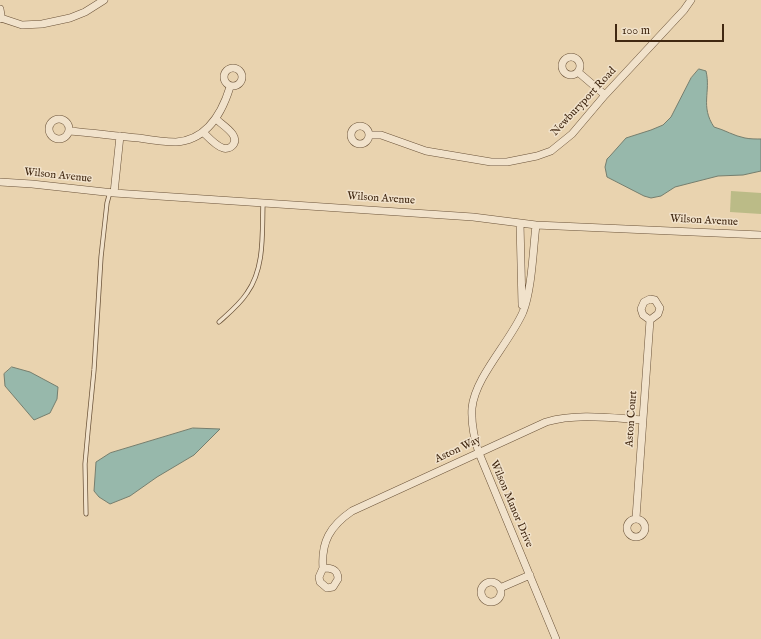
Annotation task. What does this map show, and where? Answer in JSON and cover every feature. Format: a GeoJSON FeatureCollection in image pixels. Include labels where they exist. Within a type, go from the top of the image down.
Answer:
{"type":"FeatureCollection","features":[{"type":"Feature","properties":{"kind":"street"},"geometry":{"type":"LineString","coordinates":[[0,9],[0,18],[22,25],[42,24],[70,18],[85,12],[104,0]]}},
{"type":"Feature","properties":{"kind":"street","name":"Newburyport Road"},"geometry":{"type":"LineString","coordinates":[[370,135],[381,135],[426,151],[490,162],[507,162],[537,156],[551,151],[572,134],[605,95],[684,10],[691,0]]}},
{"type":"Feature","properties":{"kind":"street"},"geometry":{"type":"LineString","coordinates":[[578,72],[605,95]]}},
{"type":"Feature","properties":{"kind":"street"},"geometry":{"type":"LineString","coordinates":[[69,130],[177,142],[203,132],[216,119],[230,87]]}},
{"type":"Feature","properties":{"kind":"street"},"geometry":{"type":"LineString","coordinates":[[203,132],[222,148],[228,149],[233,145],[235,141],[234,135],[216,119]]}},
{"type":"Feature","properties":{"kind":"street"},"geometry":{"type":"LineString","coordinates":[[112,192],[120,136]]}},
{"type":"Feature","properties":{"kind":"street","name":"Wilson Avenue"},"geometry":{"type":"LineString","coordinates":[[0,182],[112,192],[473,217],[536,225],[761,235]]}},
{"type":"Feature","properties":{"kind":"street","name":"Wilson Manor Drive"},"geometry":{"type":"LineString","coordinates":[[520,223],[522,312]]}},
{"type":"Feature","properties":{"kind":"street","name":"Wilson Manor Drive"},"geometry":{"type":"LineString","coordinates":[[536,225],[528,291],[522,312],[515,327],[480,382],[472,408],[472,417],[473,435],[478,453],[556,639]]}},
{"type":"Feature","properties":{"kind":"street","name":"Aston Court"},"geometry":{"type":"LineString","coordinates":[[636,518],[650,320]]}},
{"type":"Feature","properties":{"kind":"street","name":"Aston Way"},"geometry":{"type":"LineString","coordinates":[[323,568],[322,556],[324,546],[334,526],[352,511],[546,422],[579,417],[643,420]]}},
{"type":"Feature","properties":{"kind":"street"},"geometry":{"type":"LineString","coordinates":[[500,588],[530,575]]}},
{"type":"Feature","properties":{"kind":"lane"},"geometry":{"type":"LineString","coordinates":[[86,514],[85,464],[94,370],[101,257],[107,203],[112,192]]}},
{"type":"Feature","properties":{"kind":"lane"},"geometry":{"type":"LineString","coordinates":[[219,322],[237,306],[247,294],[254,281],[260,261],[263,202]]}},
{"type":"Feature","properties":{"kind":"green space"},"geometry":{"type":"Polygon","coordinates":[[[731,191],[761,193],[761,214],[730,212],[731,191]]]}},
{"type":"Feature","properties":{"kind":"shaded area"},"geometry":{"type":"Polygon","coordinates":[[[699,69],[706,71],[707,106],[710,119],[714,127],[741,137],[761,139],[761,171],[743,175],[718,176],[675,187],[661,196],[651,198],[644,196],[607,177],[605,167],[607,159],[626,138],[663,125],[671,117],[691,78],[699,69]]]}},
{"type":"Feature","properties":{"kind":"shaded area"},"geometry":{"type":"Polygon","coordinates":[[[12,367],[30,372],[58,387],[57,399],[50,413],[34,420],[5,386],[4,374],[12,367]]]}},
{"type":"Feature","properties":{"kind":"shaded area"},"geometry":{"type":"Polygon","coordinates":[[[193,428],[220,429],[194,455],[157,477],[130,496],[110,504],[99,497],[94,491],[96,462],[110,453],[193,428]]]}}]}
